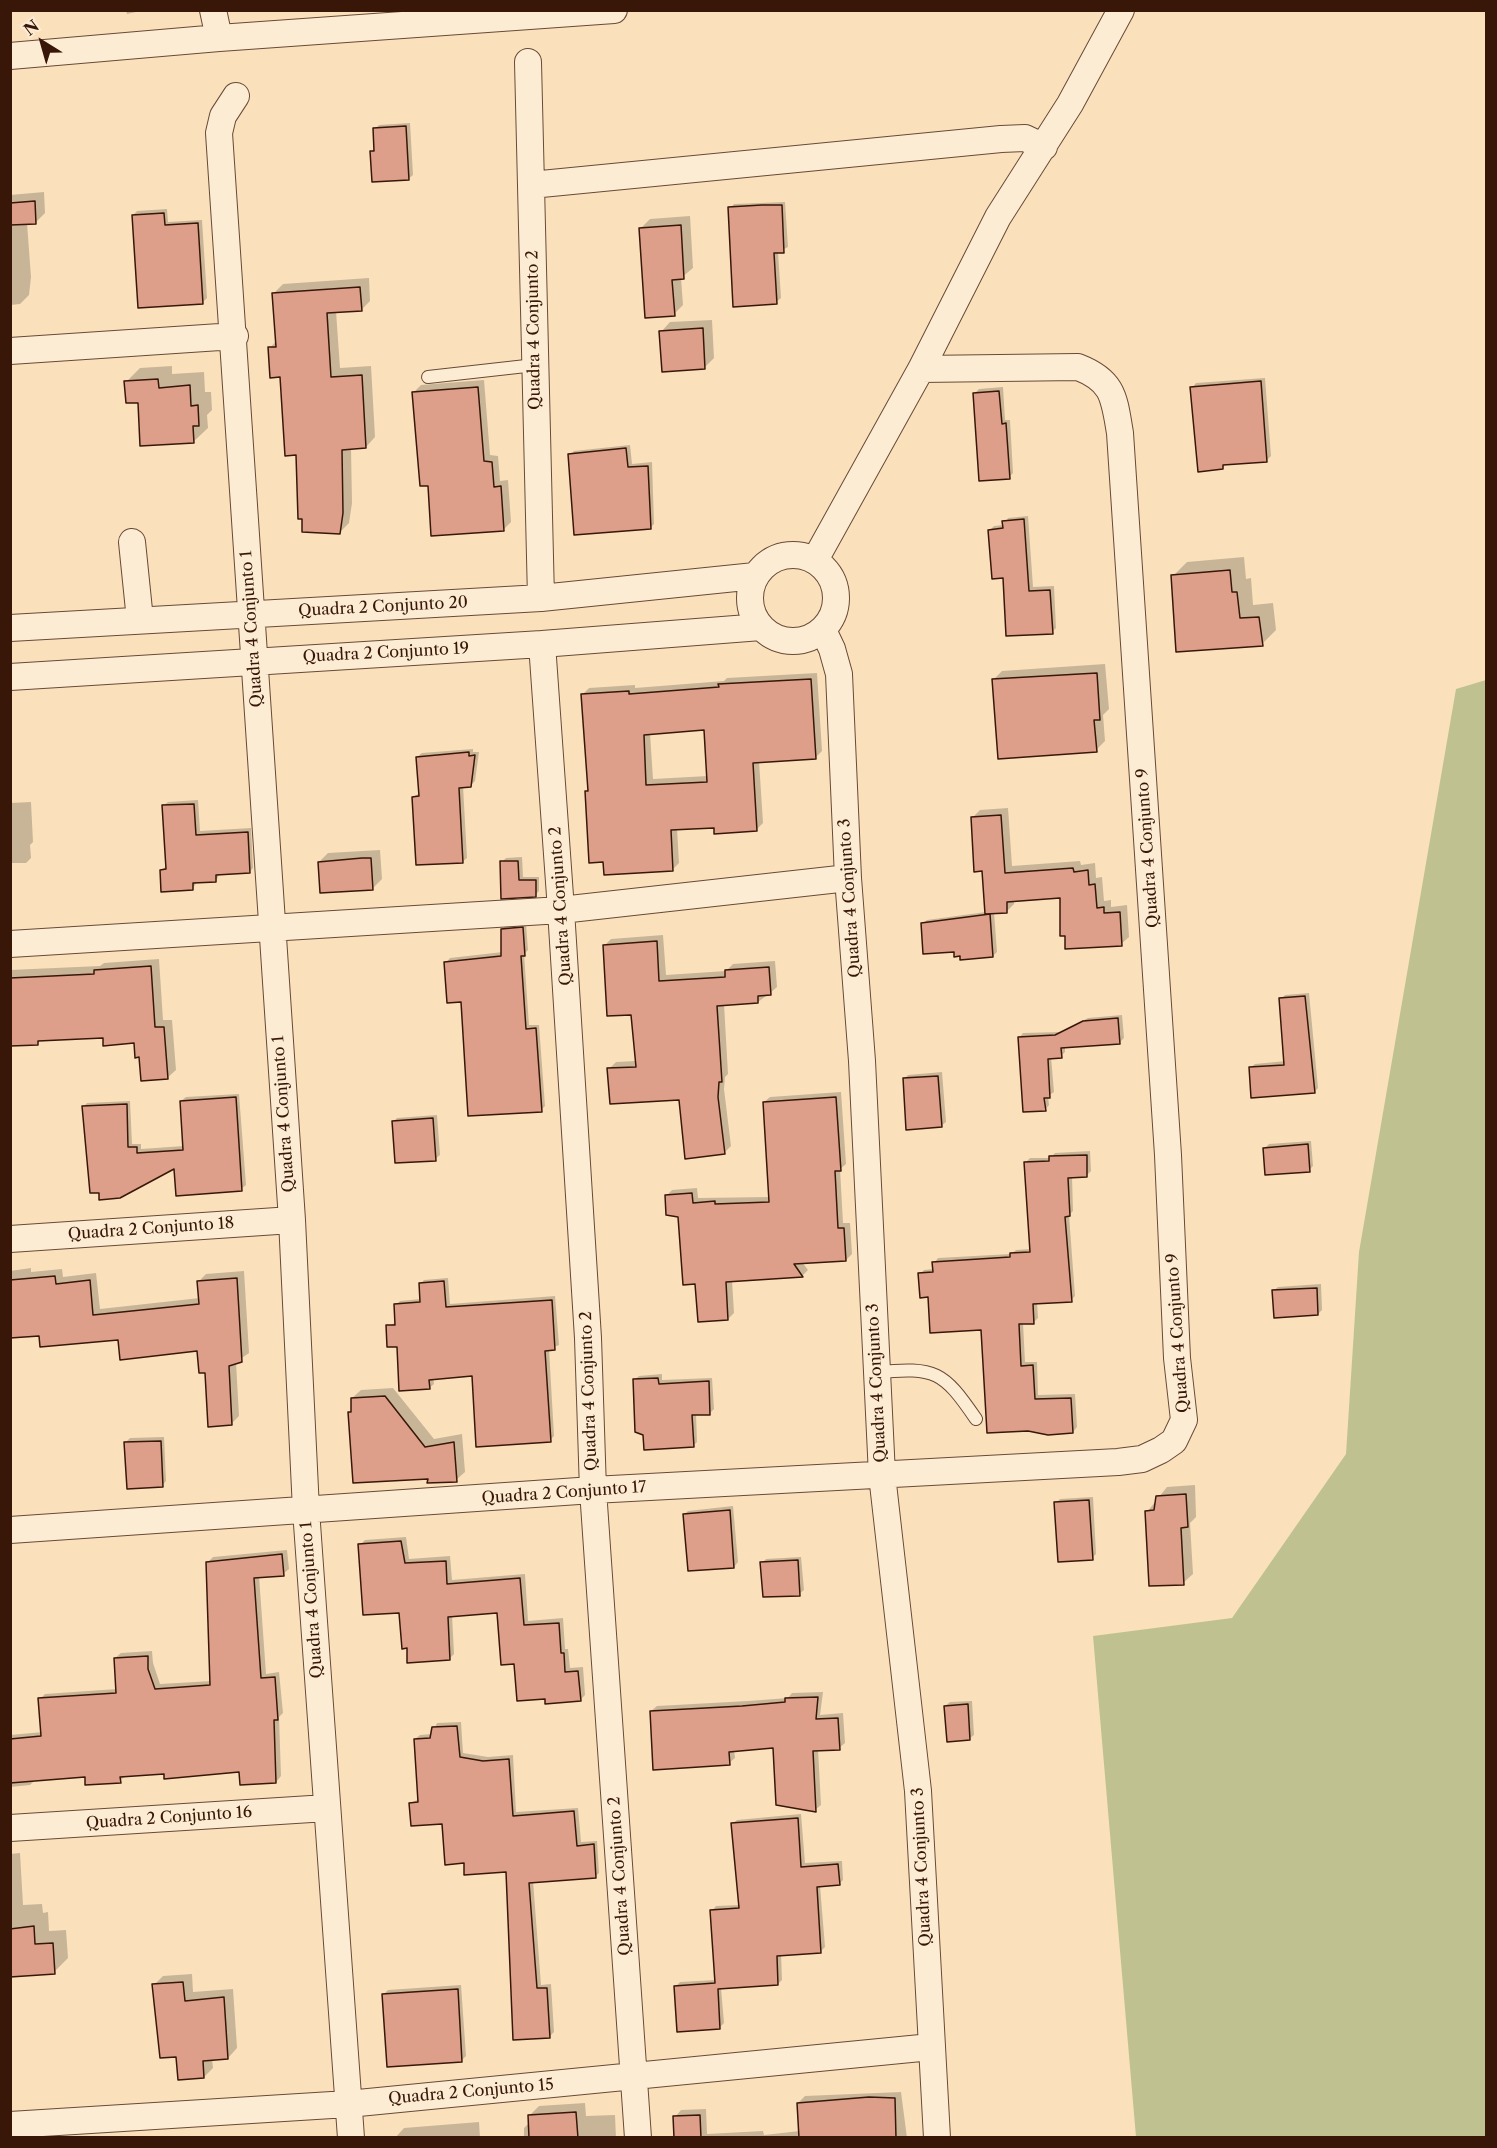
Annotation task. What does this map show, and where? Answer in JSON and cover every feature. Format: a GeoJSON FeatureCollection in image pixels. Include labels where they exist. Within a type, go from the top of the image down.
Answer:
{"type":"FeatureCollection","features":[{"type":"Feature","properties":{"kind":"street"},"geometry":{"type":"LineString","coordinates":[[213,10],[219,38]]}},
{"type":"Feature","properties":{"kind":"street"},"geometry":{"type":"LineString","coordinates":[[10,56],[219,38],[614,10]]}},
{"type":"Feature","properties":{"kind":"street"},"geometry":{"type":"LineString","coordinates":[[815,560],[921,369],[998,217],[1044,147],[1121,10]]}},
{"type":"Feature","properties":{"kind":"street","name":"Quadra 4 Conjunto 2"},"geometry":{"type":"LineString","coordinates":[[528,62],[541,598]]}},
{"type":"Feature","properties":{"kind":"street","name":"Quadra 4 Conjunto 1"},"geometry":{"type":"LineString","coordinates":[[236,96],[223,116],[219,133],[292,1220],[306,1510],[351,2138]]}},
{"type":"Feature","properties":{"kind":"street"},"geometry":{"type":"LineString","coordinates":[[531,185],[1001,139],[1025,138],[1044,147]]}},
{"type":"Feature","properties":{"kind":"street"},"geometry":{"type":"LineString","coordinates":[[10,351],[234,336]]}},
{"type":"Feature","properties":{"kind":"street","name":"Quadra 4 Conjunto 9"},"geometry":{"type":"LineString","coordinates":[[921,369],[1078,367],[1106,382],[1114,398],[1120,433],[1168,1155],[1177,1358],[1184,1420],[1174,1441],[1161,1450],[1142,1459],[1119,1462]]}},
{"type":"Feature","properties":{"kind":"street"},"geometry":{"type":"LineString","coordinates":[[132,542],[140,620]]}},
{"type":"Feature","properties":{"kind":"street"},"geometry":{"type":"LineString","coordinates":[[789,555],[815,560],[833,580],[837,593],[836,607],[823,630],[811,638],[798,641],[784,640],[761,627],[753,616],[750,603],[755,576],[770,562],[789,555]]}},
{"type":"Feature","properties":{"kind":"street","name":"Quadra 2 Conjunto 20"},"geometry":{"type":"LineString","coordinates":[[10,628],[541,598],[755,576]]}},
{"type":"Feature","properties":{"kind":"street","name":"Quadra 2 Conjunto 19"},"geometry":{"type":"LineString","coordinates":[[10,677],[542,644],[761,627]]}},
{"type":"Feature","properties":{"kind":"street","name":"Quadra 4 Conjunto 3"},"geometry":{"type":"LineString","coordinates":[[823,630],[832,649],[838,674],[848,878],[862,1061],[882,1475],[918,1791],[937,2138]]}},
{"type":"Feature","properties":{"kind":"street","name":"Quadra 4 Conjunto 2"},"geometry":{"type":"LineString","coordinates":[[542,644],[588,1338],[593,1490],[638,2138]]}},
{"type":"Feature","properties":{"kind":"street"},"geometry":{"type":"LineString","coordinates":[[10,944],[561,910],[848,878]]}},
{"type":"Feature","properties":{"kind":"street","name":"Quadra 2 Conjunto 18"},"geometry":{"type":"LineString","coordinates":[[10,1239],[292,1220]]}},
{"type":"Feature","properties":{"kind":"street","name":"Quadra 2 Conjunto 17"},"geometry":{"type":"LineString","coordinates":[[10,1530],[593,1490],[1119,1462]]}},
{"type":"Feature","properties":{"kind":"street","name":"Quadra 2 Conjunto 16"},"geometry":{"type":"LineString","coordinates":[[10,1828],[327,1808]]}},
{"type":"Feature","properties":{"kind":"street","name":"Quadra 2 Conjunto 15"},"geometry":{"type":"LineString","coordinates":[[10,2125],[348,2104],[931,2047]]}},
{"type":"Feature","properties":{"kind":"lane"},"geometry":{"type":"LineString","coordinates":[[428,377],[535,365]]}},
{"type":"Feature","properties":{"kind":"lane"},"geometry":{"type":"LineString","coordinates":[[877,1372],[906,1370],[934,1374],[953,1386],[976,1419]]}},
{"type":"Feature","properties":{"kind":"green space"},"geometry":{"type":"Polygon","coordinates":[[[1486,680],[1486,2137],[1136,2137],[1093,1636],[1232,1618],[1346,1454],[1359,1252],[1456,689],[1486,680]]]}},
{"type":"Feature","properties":{"kind":"building"},"geometry":{"type":"Polygon","coordinates":[[[406,126],[409,180],[372,182],[370,151],[374,151],[373,128],[406,126]]]}},
{"type":"Feature","properties":{"kind":"building"},"geometry":{"type":"Polygon","coordinates":[[[35,201],[36,224],[10,225],[10,203],[35,201]]]}},
{"type":"Feature","properties":{"kind":"building"},"geometry":{"type":"Polygon","coordinates":[[[782,205],[784,253],[774,253],[777,304],[733,307],[728,207],[782,205]]]}},
{"type":"Feature","properties":{"kind":"building"},"geometry":{"type":"Polygon","coordinates":[[[164,213],[165,225],[198,223],[203,304],[138,308],[132,215],[164,213]]]}},
{"type":"Feature","properties":{"kind":"building"},"geometry":{"type":"Polygon","coordinates":[[[681,225],[684,279],[672,280],[675,316],[645,318],[639,228],[681,225]]]}},
{"type":"Feature","properties":{"kind":"building"},"geometry":{"type":"Polygon","coordinates":[[[360,287],[362,311],[327,313],[331,377],[362,375],[366,448],[342,450],[343,513],[340,534],[302,532],[302,519],[298,519],[296,455],[285,456],[280,377],[270,378],[268,347],[276,347],[272,293],[360,287]]]}},
{"type":"Feature","properties":{"kind":"building"},"geometry":{"type":"Polygon","coordinates":[[[703,328],[705,369],[662,372],[659,331],[703,328]]]}},
{"type":"Feature","properties":{"kind":"building"},"geometry":{"type":"Polygon","coordinates":[[[158,379],[159,388],[190,385],[191,406],[198,405],[199,426],[193,426],[194,443],[140,446],[138,403],[126,403],[124,381],[158,379]]]}},
{"type":"Feature","properties":{"kind":"building"},"geometry":{"type":"Polygon","coordinates":[[[1261,381],[1267,462],[1223,465],[1223,469],[1198,472],[1190,387],[1261,381]]]}},
{"type":"Feature","properties":{"kind":"building"},"geometry":{"type":"Polygon","coordinates":[[[478,387],[484,461],[492,462],[494,487],[501,486],[504,531],[431,536],[428,486],[420,486],[412,392],[478,387]]]}},
{"type":"Feature","properties":{"kind":"building"},"geometry":{"type":"Polygon","coordinates":[[[999,391],[1002,424],[1006,423],[1010,479],[979,481],[973,393],[999,391]]]}},
{"type":"Feature","properties":{"kind":"building"},"geometry":{"type":"Polygon","coordinates":[[[626,448],[628,467],[648,466],[651,529],[574,535],[568,454],[626,448]]]}},
{"type":"Feature","properties":{"kind":"building"},"geometry":{"type":"Polygon","coordinates":[[[1024,519],[1029,591],[1050,590],[1053,634],[1006,636],[1003,578],[992,579],[988,530],[1003,528],[1002,521],[1024,519]]]}},
{"type":"Feature","properties":{"kind":"building"},"geometry":{"type":"Polygon","coordinates":[[[1230,570],[1232,592],[1237,592],[1240,618],[1259,617],[1263,646],[1176,652],[1171,575],[1230,570]]]}},
{"type":"Feature","properties":{"kind":"building"},"geometry":{"type":"Polygon","coordinates":[[[1097,673],[1100,720],[1094,720],[1097,752],[998,759],[992,679],[1097,673]]]}},
{"type":"Feature","properties":{"kind":"building"},"geometry":{"type":"Polygon","coordinates":[[[811,679],[816,759],[753,763],[757,831],[714,834],[714,828],[671,830],[673,871],[604,875],[603,862],[589,863],[585,791],[588,791],[581,694],[629,691],[629,694],[719,687],[718,684],[811,679]],[[704,730],[644,735],[646,785],[707,782],[704,730]]]}},
{"type":"Feature","properties":{"kind":"building"},"geometry":{"type":"Polygon","coordinates":[[[469,752],[469,756],[475,755],[471,787],[459,788],[463,863],[416,865],[412,797],[419,796],[416,757],[469,752]]]}},
{"type":"Feature","properties":{"kind":"building"},"geometry":{"type":"Polygon","coordinates":[[[194,804],[196,835],[248,832],[250,873],[216,875],[216,882],[193,883],[193,890],[161,892],[160,870],[166,869],[162,805],[194,804]]]}},
{"type":"Feature","properties":{"kind":"building"},"geometry":{"type":"Polygon","coordinates":[[[1001,815],[1005,873],[1073,868],[1074,872],[1088,870],[1089,885],[1095,884],[1097,908],[1104,907],[1104,913],[1120,912],[1122,946],[1065,949],[1065,936],[1060,936],[1060,898],[1007,902],[1007,913],[985,914],[982,871],[974,872],[971,817],[1001,815]]]}},
{"type":"Feature","properties":{"kind":"building"},"geometry":{"type":"Polygon","coordinates":[[[371,858],[373,890],[320,893],[318,862],[371,858]]]}},
{"type":"Feature","properties":{"kind":"building"},"geometry":{"type":"Polygon","coordinates":[[[500,861],[518,861],[519,880],[536,880],[536,897],[501,899],[500,861]]]}},
{"type":"Feature","properties":{"kind":"building"},"geometry":{"type":"Polygon","coordinates":[[[990,914],[993,957],[960,960],[960,956],[954,957],[954,952],[923,954],[921,923],[990,914]]]}},
{"type":"Feature","properties":{"kind":"building"},"geometry":{"type":"Polygon","coordinates":[[[523,927],[525,956],[521,956],[526,1029],[536,1028],[542,1112],[468,1116],[461,1002],[447,1003],[444,962],[501,956],[501,929],[523,927]]]}},
{"type":"Feature","properties":{"kind":"building"},"geometry":{"type":"Polygon","coordinates":[[[657,941],[659,981],[725,977],[725,970],[769,967],[771,995],[758,996],[758,1003],[717,1006],[722,1082],[719,1082],[718,1097],[725,1154],[685,1159],[679,1100],[610,1104],[607,1068],[636,1067],[631,1015],[607,1016],[603,945],[657,941]]]}},
{"type":"Feature","properties":{"kind":"building"},"geometry":{"type":"Polygon","coordinates":[[[151,966],[155,1027],[164,1027],[168,1079],[141,1081],[139,1057],[135,1058],[134,1043],[103,1046],[103,1038],[38,1041],[38,1045],[10,1046],[10,978],[94,974],[94,970],[151,966]]]}},
{"type":"Feature","properties":{"kind":"building"},"geometry":{"type":"Polygon","coordinates":[[[1305,996],[1315,1093],[1251,1098],[1249,1067],[1284,1065],[1279,998],[1305,996]]]}},
{"type":"Feature","properties":{"kind":"building"},"geometry":{"type":"Polygon","coordinates":[[[1118,1018],[1120,1044],[1061,1048],[1062,1058],[1048,1059],[1050,1098],[1044,1098],[1046,1111],[1023,1112],[1018,1037],[1055,1035],[1083,1021],[1118,1018]]]}},
{"type":"Feature","properties":{"kind":"building"},"geometry":{"type":"Polygon","coordinates":[[[938,1076],[942,1127],[906,1130],[903,1078],[938,1076]]]}},
{"type":"Feature","properties":{"kind":"building"},"geometry":{"type":"Polygon","coordinates":[[[236,1097],[242,1191],[176,1196],[174,1169],[120,1198],[99,1200],[99,1193],[90,1193],[82,1106],[127,1104],[128,1147],[137,1147],[137,1153],[183,1150],[180,1101],[236,1097]]]}},
{"type":"Feature","properties":{"kind":"building"},"geometry":{"type":"Polygon","coordinates":[[[836,1097],[841,1171],[835,1171],[838,1228],[844,1228],[846,1261],[794,1264],[803,1277],[726,1282],[728,1320],[698,1322],[695,1284],[683,1285],[678,1217],[666,1215],[665,1195],[692,1193],[693,1203],[769,1202],[763,1102],[836,1097]]]}},
{"type":"Feature","properties":{"kind":"building"},"geometry":{"type":"Polygon","coordinates":[[[433,1118],[436,1161],[395,1163],[392,1121],[433,1118]]]}},
{"type":"Feature","properties":{"kind":"building"},"geometry":{"type":"Polygon","coordinates":[[[1308,1144],[1310,1172],[1265,1175],[1263,1148],[1308,1144]]]}},
{"type":"Feature","properties":{"kind":"building"},"geometry":{"type":"Polygon","coordinates":[[[1087,1155],[1087,1177],[1068,1178],[1070,1216],[1065,1217],[1072,1302],[1033,1304],[1034,1324],[1019,1324],[1021,1366],[1033,1365],[1035,1399],[1071,1398],[1073,1433],[1048,1435],[1028,1431],[987,1433],[981,1330],[930,1333],[928,1297],[920,1298],[918,1273],[933,1272],[932,1262],[1010,1257],[1010,1253],[1030,1252],[1024,1162],[1049,1161],[1049,1156],[1087,1155]]]}},
{"type":"Feature","properties":{"kind":"building"},"geometry":{"type":"Polygon","coordinates":[[[55,1276],[56,1284],[90,1280],[93,1315],[199,1304],[197,1281],[237,1278],[242,1362],[229,1366],[232,1425],[208,1427],[205,1373],[199,1373],[197,1351],[120,1360],[118,1340],[40,1347],[39,1336],[10,1338],[10,1280],[55,1276]]]}},
{"type":"Feature","properties":{"kind":"building"},"geometry":{"type":"Polygon","coordinates":[[[444,1281],[446,1307],[552,1300],[555,1350],[545,1351],[551,1442],[476,1447],[472,1376],[429,1380],[430,1389],[399,1391],[397,1347],[387,1347],[386,1325],[395,1325],[394,1304],[420,1302],[419,1283],[444,1281]]]}},
{"type":"Feature","properties":{"kind":"building"},"geometry":{"type":"Polygon","coordinates":[[[1317,1288],[1318,1315],[1274,1318],[1272,1290],[1317,1288]]]}},
{"type":"Feature","properties":{"kind":"building"},"geometry":{"type":"Polygon","coordinates":[[[658,1378],[659,1384],[709,1381],[710,1415],[692,1415],[694,1447],[644,1450],[643,1435],[635,1432],[633,1379],[658,1378]]]}},
{"type":"Feature","properties":{"kind":"building"},"geometry":{"type":"Polygon","coordinates":[[[385,1396],[425,1447],[454,1442],[457,1482],[427,1483],[428,1479],[353,1483],[348,1412],[351,1412],[351,1398],[385,1396]]]}},
{"type":"Feature","properties":{"kind":"building"},"geometry":{"type":"Polygon","coordinates":[[[161,1441],[163,1487],[127,1489],[124,1442],[161,1441]]]}},
{"type":"Feature","properties":{"kind":"building"},"geometry":{"type":"Polygon","coordinates":[[[1186,1494],[1188,1527],[1181,1528],[1184,1585],[1149,1586],[1145,1511],[1154,1510],[1156,1496],[1186,1494]]]}},
{"type":"Feature","properties":{"kind":"building"},"geometry":{"type":"Polygon","coordinates":[[[1089,1500],[1093,1560],[1058,1562],[1054,1502],[1089,1500]]]}},
{"type":"Feature","properties":{"kind":"building"},"geometry":{"type":"Polygon","coordinates":[[[730,1510],[734,1568],[688,1571],[683,1514],[730,1510]]]}},
{"type":"Feature","properties":{"kind":"building"},"geometry":{"type":"Polygon","coordinates":[[[401,1541],[405,1563],[446,1561],[447,1584],[520,1578],[524,1625],[559,1623],[565,1672],[578,1671],[581,1701],[545,1704],[545,1699],[517,1701],[514,1664],[501,1665],[497,1613],[448,1617],[450,1660],[407,1663],[407,1648],[402,1649],[399,1613],[363,1615],[358,1544],[401,1541]]]}},
{"type":"Feature","properties":{"kind":"building"},"geometry":{"type":"Polygon","coordinates":[[[282,1554],[284,1576],[254,1578],[261,1678],[275,1677],[278,1720],[274,1720],[276,1783],[240,1785],[239,1772],[164,1779],[164,1774],[120,1777],[121,1783],[85,1785],[85,1777],[10,1783],[10,1739],[41,1736],[38,1698],[116,1693],[114,1658],[148,1656],[148,1669],[155,1689],[210,1685],[206,1562],[282,1554]]]}},
{"type":"Feature","properties":{"kind":"building"},"geometry":{"type":"Polygon","coordinates":[[[798,1560],[800,1596],[763,1597],[760,1562],[798,1560]]]}},
{"type":"Feature","properties":{"kind":"building"},"geometry":{"type":"Polygon","coordinates":[[[818,1697],[816,1719],[838,1718],[840,1750],[813,1751],[816,1812],[776,1805],[773,1748],[729,1752],[730,1765],[653,1770],[650,1711],[742,1706],[785,1702],[785,1698],[818,1697]]]}},
{"type":"Feature","properties":{"kind":"building"},"geometry":{"type":"Polygon","coordinates":[[[968,1704],[970,1740],[947,1742],[944,1706],[968,1704]]]}},
{"type":"Feature","properties":{"kind":"building"},"geometry":{"type":"Polygon","coordinates":[[[457,1726],[460,1757],[483,1761],[509,1759],[513,1816],[574,1811],[577,1846],[594,1844],[596,1878],[529,1883],[537,1988],[547,1988],[550,2038],[513,2040],[506,1872],[464,1875],[464,1863],[445,1865],[442,1824],[411,1826],[409,1803],[418,1802],[414,1739],[430,1738],[432,1727],[457,1726]]]}},
{"type":"Feature","properties":{"kind":"building"},"geometry":{"type":"Polygon","coordinates":[[[798,1818],[801,1867],[838,1864],[840,1885],[817,1887],[821,1953],[777,1956],[778,1985],[718,1989],[720,2029],[677,2032],[674,1986],[715,1983],[710,1910],[739,1908],[731,1823],[798,1818]]]}},
{"type":"Feature","properties":{"kind":"building"},"geometry":{"type":"Polygon","coordinates":[[[34,1926],[35,1944],[53,1943],[55,1974],[10,1977],[10,1929],[34,1926]]]}},
{"type":"Feature","properties":{"kind":"building"},"geometry":{"type":"Polygon","coordinates":[[[183,1982],[185,2001],[224,1997],[228,2059],[203,2061],[204,2078],[178,2080],[176,2057],[160,2058],[152,1984],[183,1982]]]}},
{"type":"Feature","properties":{"kind":"building"},"geometry":{"type":"Polygon","coordinates":[[[458,1989],[462,2062],[387,2067],[382,1994],[458,1989]]]}},
{"type":"Feature","properties":{"kind":"building"},"geometry":{"type":"Polygon","coordinates":[[[869,2097],[895,2098],[896,2138],[799,2138],[797,2103],[869,2097]]]}},
{"type":"Feature","properties":{"kind":"building"},"geometry":{"type":"Polygon","coordinates":[[[576,2112],[578,2138],[529,2138],[528,2115],[576,2112]]]}},
{"type":"Feature","properties":{"kind":"building"},"geometry":{"type":"Polygon","coordinates":[[[700,2115],[701,2138],[674,2138],[673,2116],[700,2115]]]}}]}
